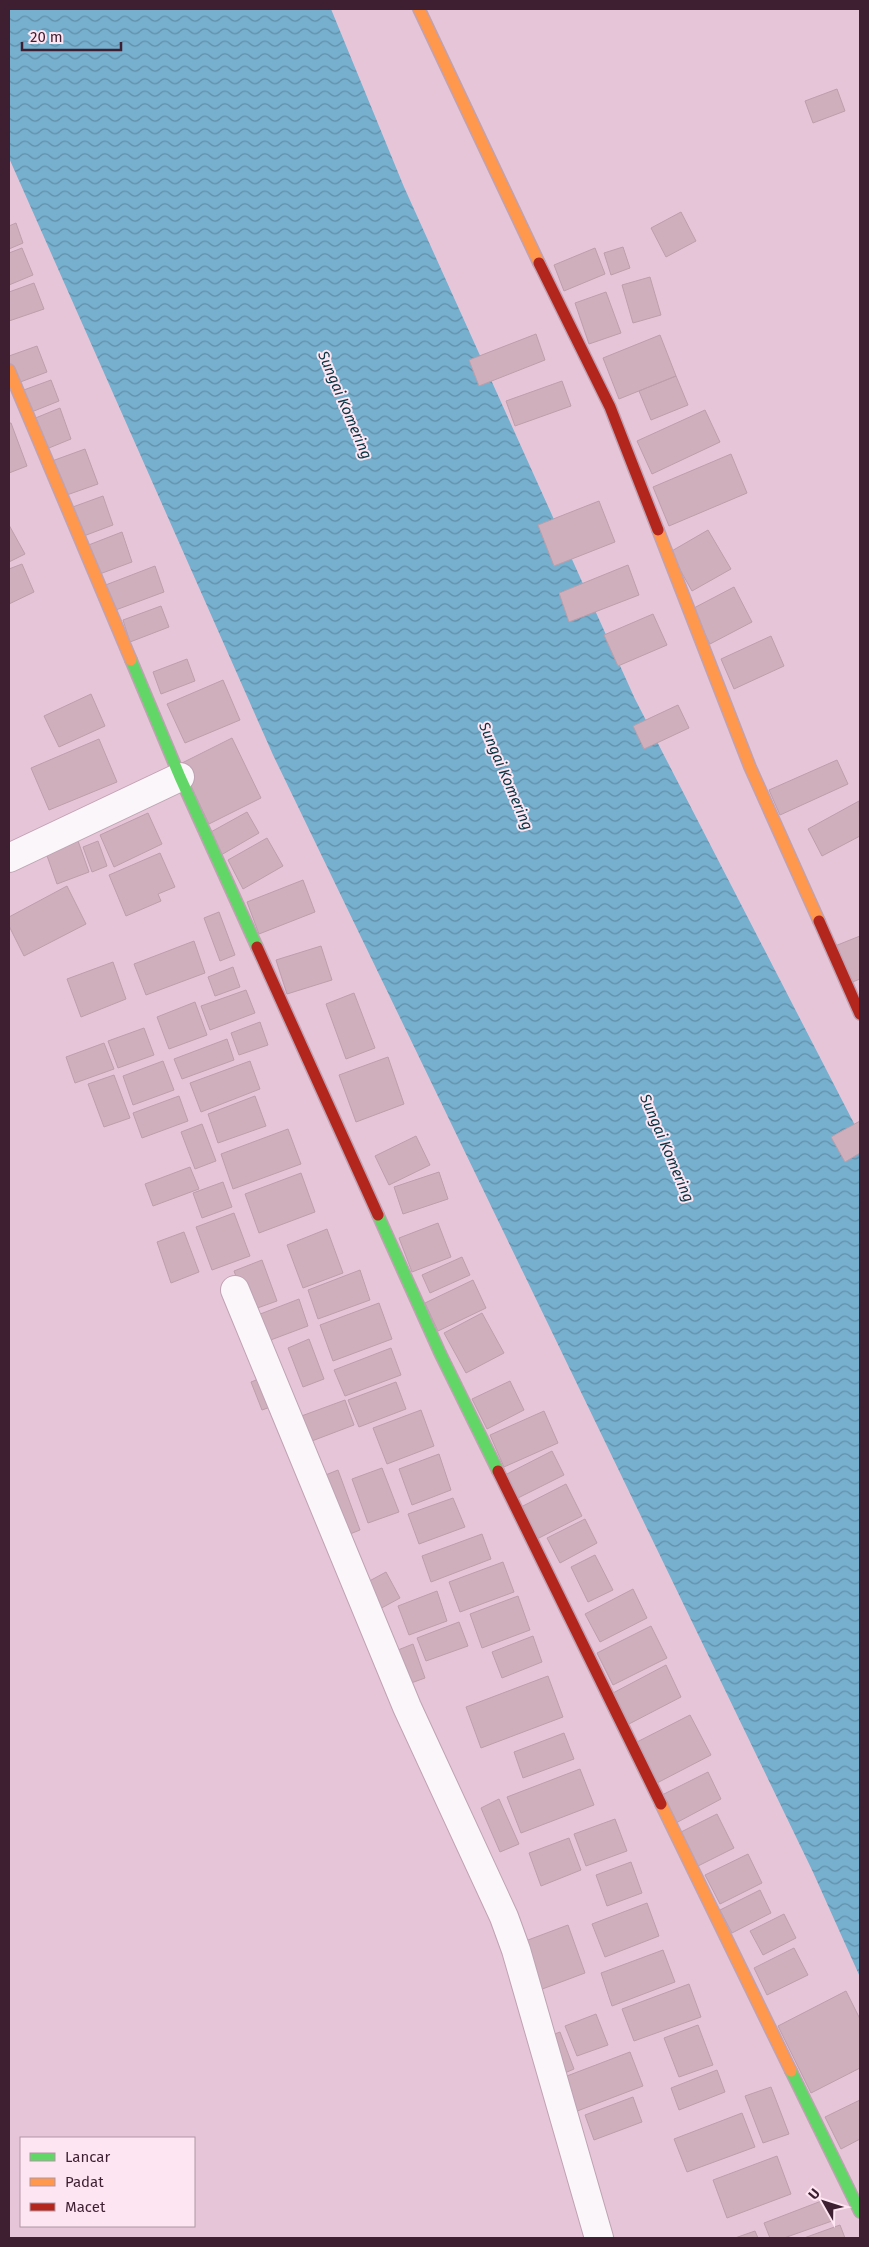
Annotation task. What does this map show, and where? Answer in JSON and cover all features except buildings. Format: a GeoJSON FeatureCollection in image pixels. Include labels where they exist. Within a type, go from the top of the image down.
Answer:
{"type":"FeatureCollection","features":[{"type":"Feature","properties":{"kind":"street"},"geometry":{"type":"LineString","coordinates":[[419,9],[508,200],[610,407],[750,767],[860,1014]]}},
{"type":"Feature","properties":{"kind":"street"},"geometry":{"type":"LineString","coordinates":[[9,370],[180,777],[440,1353],[860,2212]]}},
{"type":"Feature","properties":{"kind":"street"},"geometry":{"type":"LineString","coordinates":[[9,858],[180,777]]}},
{"type":"Feature","properties":{"kind":"street"},"geometry":{"type":"LineString","coordinates":[[235,1290],[407,1707],[504,1917],[516,1950],[599,2238]]}},
{"type":"Feature","properties":{"kind":"water","name":"Sungai Komering"},"geometry":{"type":"Polygon","coordinates":[[[9,9],[331,9],[404,187],[635,699],[860,1135],[860,1977],[812,1870],[273,755],[9,158],[9,9]]]}},
{"type":"Feature","properties":{"kind":"traffic: fast"},"geometry":{"type":"LineString","coordinates":[[131,660],[180,777],[257,947]]}},
{"type":"Feature","properties":{"kind":"traffic: fast"},"geometry":{"type":"LineString","coordinates":[[378,1215],[440,1353],[498,1471]]}},
{"type":"Feature","properties":{"kind":"traffic: fast"},"geometry":{"type":"LineString","coordinates":[[791,2071],[860,2212]]}},
{"type":"Feature","properties":{"kind":"traffic: slow"},"geometry":{"type":"LineString","coordinates":[[419,9],[539,263]]}},
{"type":"Feature","properties":{"kind":"traffic: slow"},"geometry":{"type":"LineString","coordinates":[[9,370],[131,660]]}},
{"type":"Feature","properties":{"kind":"traffic: slow"},"geometry":{"type":"LineString","coordinates":[[658,530],[750,767],[819,921]]}},
{"type":"Feature","properties":{"kind":"traffic: slow"},"geometry":{"type":"LineString","coordinates":[[661,1804],[791,2071]]}},
{"type":"Feature","properties":{"kind":"traffic: jam"},"geometry":{"type":"LineString","coordinates":[[539,263],[610,407],[658,530]]}},
{"type":"Feature","properties":{"kind":"traffic: jam"},"geometry":{"type":"LineString","coordinates":[[819,921],[860,1014]]}},
{"type":"Feature","properties":{"kind":"traffic: jam"},"geometry":{"type":"LineString","coordinates":[[257,947],[378,1215]]}},
{"type":"Feature","properties":{"kind":"traffic: jam"},"geometry":{"type":"LineString","coordinates":[[498,1471],[661,1804]]}}]}
